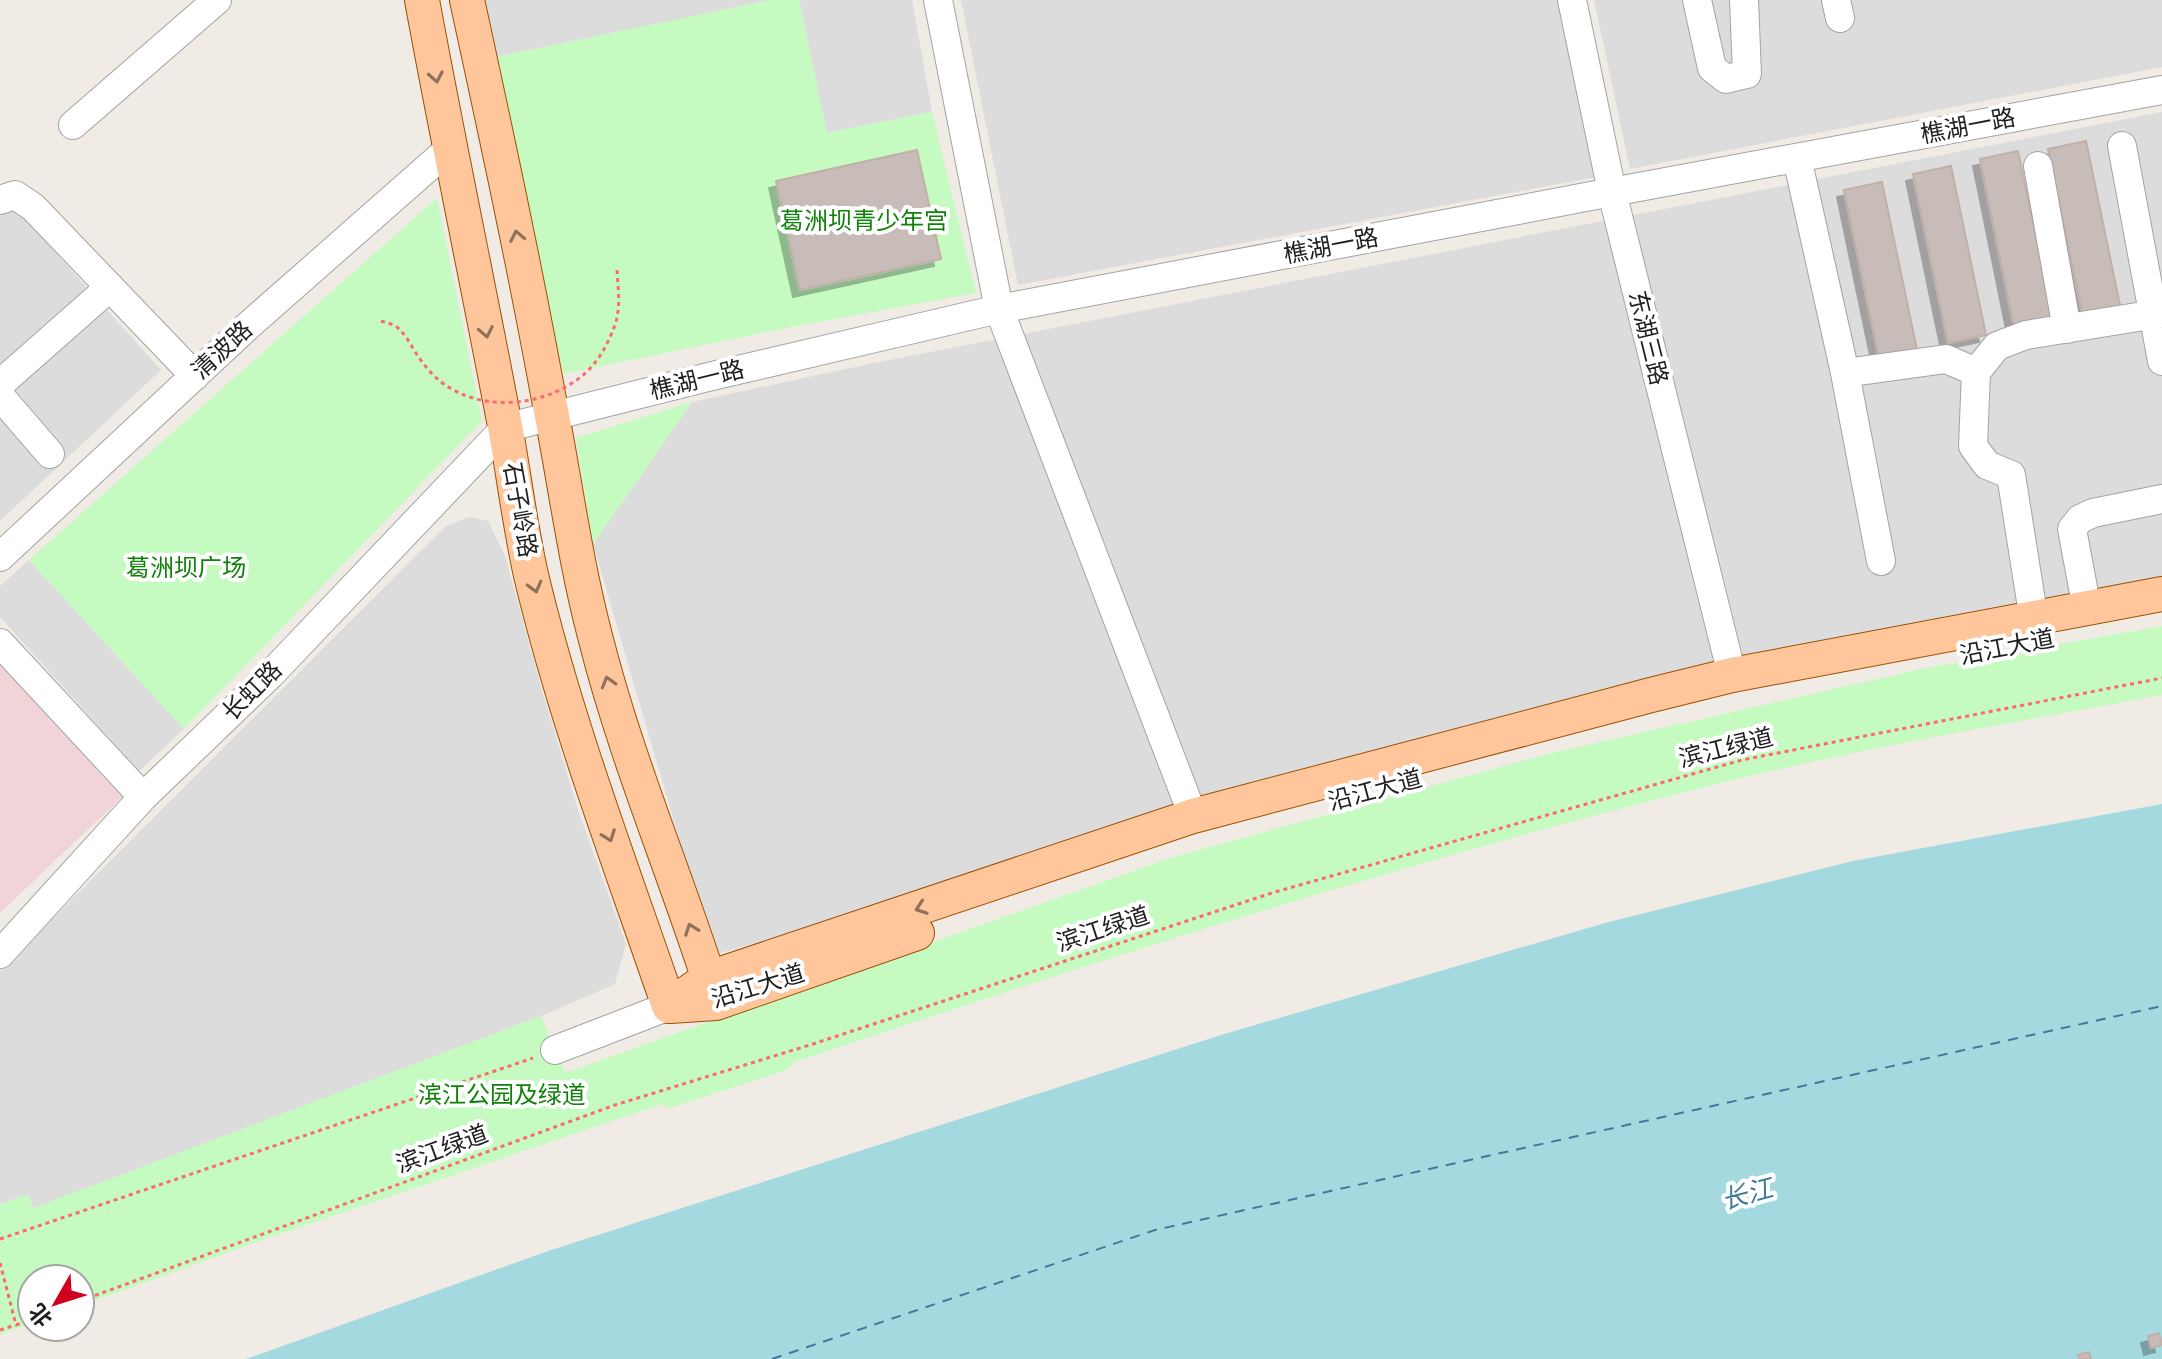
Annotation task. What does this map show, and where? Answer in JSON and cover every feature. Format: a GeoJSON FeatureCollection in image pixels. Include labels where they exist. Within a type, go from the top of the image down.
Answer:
{"type":"FeatureCollection","features":[{"type":"Feature","properties":{"kind":"main road","name":"石子岭路"},"geometry":{"type":"LineString","coordinates":[[422,0],[531,574],[597,801],[669,1006]]}},
{"type":"Feature","properties":{"kind":"main road","name":"石子岭路"},"geometry":{"type":"LineString","coordinates":[[467,0],[512,210],[595,636],[633,768],[713,990]]}},
{"type":"Feature","properties":{"kind":"main road","name":"沿江大道"},"geometry":{"type":"LineString","coordinates":[[669,1006],[1193,816],[1732,675],[2162,594]]}},
{"type":"Feature","properties":{"kind":"main road","name":"沿江大道"},"geometry":{"type":"LineString","coordinates":[[713,990],[1252,823],[1522,749],[1736,697],[2162,618]]}},
{"type":"Feature","properties":{"kind":"street"},"geometry":{"type":"LineString","coordinates":[[73,125],[217,0]]}},
{"type":"Feature","properties":{"kind":"street"},"geometry":{"type":"LineString","coordinates":[[938,0],[999,309],[1193,816]]}},
{"type":"Feature","properties":{"kind":"street","name":"东湖三路"},"geometry":{"type":"LineString","coordinates":[[1572,0],[1612,192],[1732,675]]}},
{"type":"Feature","properties":{"kind":"street"},"geometry":{"type":"LineString","coordinates":[[1697,0],[1712,68],[1726,79],[1747,74],[1744,0]]}},
{"type":"Feature","properties":{"kind":"street","name":"樵湖一路"},"geometry":{"type":"LineString","coordinates":[[505,428],[999,309],[2162,90]]}},
{"type":"Feature","properties":{"kind":"street"},"geometry":{"type":"LineString","coordinates":[[2122,146],[2158,314],[2162,361]]}},
{"type":"Feature","properties":{"kind":"street","name":"清波路"},"geometry":{"type":"LineString","coordinates":[[0,557],[249,325],[449,149]]}},
{"type":"Feature","properties":{"kind":"street"},"geometry":{"type":"LineString","coordinates":[[1797,158],[1845,373],[1881,561]]}},
{"type":"Feature","properties":{"kind":"street"},"geometry":{"type":"LineString","coordinates":[[2038,166],[2067,329]]}},
{"type":"Feature","properties":{"kind":"street"},"geometry":{"type":"LineString","coordinates":[[0,200],[15,195],[33,207],[195,376]]}},
{"type":"Feature","properties":{"kind":"street"},"geometry":{"type":"LineString","coordinates":[[0,384],[110,287]]}},
{"type":"Feature","properties":{"kind":"street"},"geometry":{"type":"LineString","coordinates":[[2034,620],[2011,475],[1987,465],[1973,446],[1976,372],[1997,346],[2026,335],[2158,314]]}},
{"type":"Feature","properties":{"kind":"street"},"geometry":{"type":"LineString","coordinates":[[1845,373],[1946,359],[1976,372]]}},
{"type":"Feature","properties":{"kind":"street"},"geometry":{"type":"LineString","coordinates":[[0,396],[50,454]]}},
{"type":"Feature","properties":{"kind":"street","name":"长虹路"},"geometry":{"type":"LineString","coordinates":[[0,954],[143,797],[270,675],[505,428]]}},
{"type":"Feature","properties":{"kind":"street"},"geometry":{"type":"LineString","coordinates":[[2087,609],[2072,529],[2080,519],[2093,513],[2162,499]]}},
{"type":"Feature","properties":{"kind":"street"},"geometry":{"type":"LineString","coordinates":[[0,643],[143,797]]}},
{"type":"Feature","properties":{"kind":"street"},"geometry":{"type":"LineString","coordinates":[[555,1050],[669,1006]]}},
{"type":"Feature","properties":{"kind":"path"},"geometry":{"type":"LineString","coordinates":[[381,321],[396,326],[426,367],[447,387],[470,398],[507,403],[524,400],[562,390],[584,375],[596,360],[605,347],[620,303],[617,270]]}},
{"type":"Feature","properties":{"kind":"path","name":"滨江绿道"},"geometry":{"type":"LineString","coordinates":[[96,1295],[615,1105],[813,1044],[1275,892],[1742,760],[2162,678]]}},
{"type":"Feature","properties":{"kind":"path"},"geometry":{"type":"LineString","coordinates":[[0,1239],[555,1050]]}},
{"type":"Feature","properties":{"kind":"path"},"geometry":{"type":"LineString","coordinates":[[0,1263],[16,1325],[0,1330]]}},
{"type":"Feature","properties":{"kind":"shaded area"},"geometry":{"type":"Polygon","coordinates":[[[485,0],[771,0],[496,57],[485,0]]]}},
{"type":"Feature","properties":{"kind":"shaded area"},"geometry":{"type":"Polygon","coordinates":[[[799,0],[912,0],[932,112],[827,133],[799,0]]]}},
{"type":"Feature","properties":{"kind":"shaded area"},"geometry":{"type":"Polygon","coordinates":[[[961,0],[1557,0],[1596,177],[1018,285],[961,0]]]}},
{"type":"Feature","properties":{"kind":"shaded area"},"geometry":{"type":"Polygon","coordinates":[[[1594,0],[2162,0],[2162,67],[1630,169],[1594,0]]]}},
{"type":"Feature","properties":{"kind":"shaded area"},"geometry":{"type":"Polygon","coordinates":[[[2162,112],[2162,587],[1660,687],[713,955],[593,544],[692,402],[869,364],[2162,112]]]}},
{"type":"Feature","properties":{"kind":"shaded area"},"geometry":{"type":"Polygon","coordinates":[[[0,191],[161,370],[0,521],[0,191]]]}},
{"type":"Feature","properties":{"kind":"shaded area"},"geometry":{"type":"Polygon","coordinates":[[[469,517],[488,521],[505,556],[579,813],[626,944],[615,984],[541,1016],[33,1209],[28,1194],[0,1204],[0,971],[446,526],[469,517]]]}},
{"type":"Feature","properties":{"kind":"shaded area"},"geometry":{"type":"Polygon","coordinates":[[[29,560],[184,729],[139,771],[0,617],[0,586],[29,560]]]}},
{"type":"Feature","properties":{"kind":"shaded area"},"geometry":{"type":"Polygon","coordinates":[[[0,663],[122,797],[0,913],[0,663]]]}},
{"type":"Feature","properties":{"kind":"green space"},"geometry":{"type":"Polygon","coordinates":[[[771,0],[799,0],[827,133],[932,112],[976,293],[563,374],[496,57],[771,0]]]}},
{"type":"Feature","properties":{"kind":"green space","name":"葛洲坝广场"},"geometry":{"type":"Polygon","coordinates":[[[437,198],[482,421],[184,729],[29,560],[437,198]]]}},
{"type":"Feature","properties":{"kind":"green space"},"geometry":{"type":"Polygon","coordinates":[[[692,402],[593,544],[576,438],[692,402]]]}},
{"type":"Feature","properties":{"kind":"green space","name":"滨江公园及绿道"},"geometry":{"type":"Polygon","coordinates":[[[2162,626],[2162,695],[1783,768],[1611,811],[1376,877],[1026,986],[794,1062],[787,1070],[669,1108],[662,1104],[265,1239],[96,1300],[96,1263],[16,1263],[16,1329],[0,1335],[0,1204],[28,1194],[33,1208],[541,1016],[565,1073],[1170,858],[1548,754],[1921,669],[2162,626]]]}},
{"type":"Feature","properties":{"kind":"water","name":"长江"},"geometry":{"type":"Polygon","coordinates":[[[2162,804],[2162,1359],[246,1359],[551,1250],[1221,1035],[1605,923],[1853,861],[2162,804]]]}},
{"type":"Feature","properties":{"kind":"building"},"geometry":{"type":"Polygon","coordinates":[[[2086,141],[2121,310],[2083,317],[2048,149],[2086,141]]]}},
{"type":"Feature","properties":{"kind":"building","name":"葛洲坝青少年宫"},"geometry":{"type":"Polygon","coordinates":[[[917,150],[941,259],[800,290],[776,181],[917,150]]]}},
{"type":"Feature","properties":{"kind":"building"},"geometry":{"type":"Polygon","coordinates":[[[2018,151],[2053,319],[2014,327],[1980,159],[2018,151]]]}},
{"type":"Feature","properties":{"kind":"building"},"geometry":{"type":"Polygon","coordinates":[[[1951,166],[1986,335],[1948,343],[1913,174],[1951,166]]]}},
{"type":"Feature","properties":{"kind":"building"},"geometry":{"type":"Polygon","coordinates":[[[1882,182],[1917,350],[1879,358],[1844,190],[1882,182]]]}},
{"type":"Feature","properties":{"kind":"building"},"geometry":{"type":"Polygon","coordinates":[[[2159,1333],[2162,1345],[2151,1348],[2148,1336],[2159,1333]]]}},
{"type":"Feature","properties":{"kind":"building"},"geometry":{"type":"Polygon","coordinates":[[[2089,1352],[2091,1359],[2079,1359],[2078,1355],[2089,1352]]]}},
{"type":"Feature","properties":{"kind":"ferry route"},"geometry":{"type":"LineString","coordinates":[[772,1359],[1155,1230],[2162,1006]]}}]}
